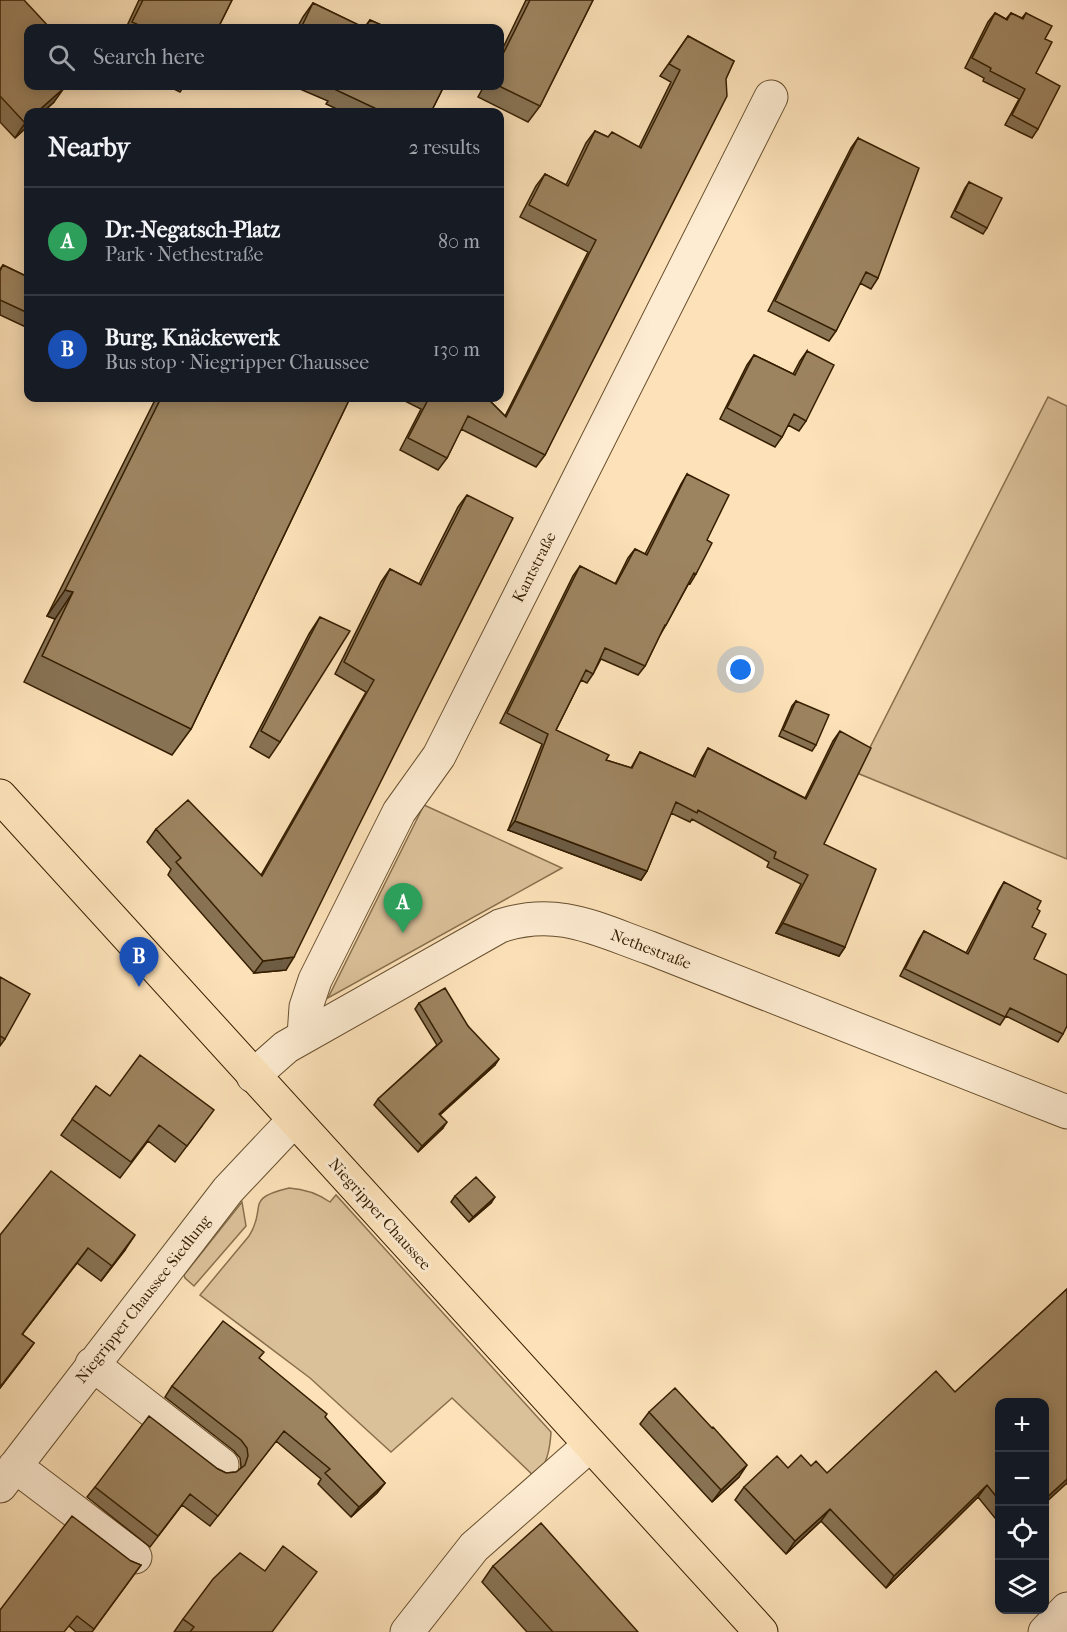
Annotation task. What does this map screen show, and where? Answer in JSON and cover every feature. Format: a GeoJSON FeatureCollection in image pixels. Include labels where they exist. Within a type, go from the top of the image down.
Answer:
{"type":"FeatureCollection","features":[{"type":"Feature","properties":{"kind":"main road","name":"Niegripper Chaussee"},"geometry":{"type":"LineString","coordinates":[[0,796],[761,1632]]}},
{"type":"Feature","properties":{"kind":"street","name":"Kantstraße"},"geometry":{"type":"LineString","coordinates":[[303,1036],[306,1007],[315,980],[371,867],[399,812],[439,756],[771,97]]}},
{"type":"Feature","properties":{"kind":"street","name":"Nethestraße"},"geometry":{"type":"LineString","coordinates":[[253,1076],[286,1047],[303,1036],[500,926],[520,919],[566,919],[650,948],[1067,1112]]}},
{"type":"Feature","properties":{"kind":"street","name":"Niegripper Chaussee Siedlung"},"geometry":{"type":"LineString","coordinates":[[7,1476],[228,1190],[294,1120]]}},
{"type":"Feature","properties":{"kind":"street"},"geometry":{"type":"LineString","coordinates":[[92,1364],[222,1465]]}},
{"type":"Feature","properties":{"kind":"street"},"geometry":{"type":"LineString","coordinates":[[407,1632],[474,1547],[590,1445]]}},
{"type":"Feature","properties":{"kind":"street"},"geometry":{"type":"LineString","coordinates":[[7,1476],[135,1557]]}},
{"type":"Feature","properties":{"kind":"street"},"geometry":{"type":"LineString","coordinates":[[1045,1632],[1067,1610]]}},
{"type":"Feature","properties":{"kind":"shaded area"},"geometry":{"type":"Polygon","coordinates":[[[1048,397],[1067,406],[1067,859],[857,773],[1048,397]]]}},
{"type":"Feature","properties":{"kind":"shaded area"},"geometry":{"type":"Polygon","coordinates":[[[424,805],[562,868],[328,998],[424,805]]]}},
{"type":"Feature","properties":{"kind":"shaded area"},"geometry":{"type":"Polygon","coordinates":[[[289,1188],[311,1192],[330,1202],[336,1195],[551,1432],[547,1456],[536,1478],[452,1398],[391,1452],[310,1378],[200,1295],[249,1236],[261,1200],[275,1192],[289,1188]]]}},
{"type":"Feature","properties":{"kind":"shaded area"},"geometry":{"type":"Polygon","coordinates":[[[242,1202],[246,1226],[194,1286],[184,1275],[242,1202]]]}},
{"type":"Feature","properties":{"kind":"building"},"geometry":{"type":"Polygon","coordinates":[[[0,0],[24,0],[46,24],[24,24],[24,90],[62,90],[42,108],[24,108],[24,122],[0,96],[0,0]]]}},
{"type":"Feature","properties":{"kind":"building"},"geometry":{"type":"Polygon","coordinates":[[[143,0],[232,0],[220,24],[136,24],[132,22],[143,0]]]}},
{"type":"Feature","properties":{"kind":"building"},"geometry":{"type":"Polygon","coordinates":[[[530,0],[593,0],[540,106],[504,88],[504,52],[530,0]]]}},
{"type":"Feature","properties":{"kind":"building"},"geometry":{"type":"Polygon","coordinates":[[[313,3],[357,24],[303,24],[313,3]]]}},
{"type":"Feature","properties":{"kind":"building"},"geometry":{"type":"Polygon","coordinates":[[[995,13],[1007,20],[1011,13],[1023,19],[1026,13],[1052,26],[1045,39],[1052,42],[1036,73],[1060,86],[1038,129],[1012,115],[1025,89],[990,71],[991,68],[972,58],[995,13]]]}},
{"type":"Feature","properties":{"kind":"building"},"geometry":{"type":"Polygon","coordinates":[[[370,20],[379,24],[368,24],[370,20]]]}},
{"type":"Feature","properties":{"kind":"building"},"geometry":{"type":"Polygon","coordinates":[[[688,36],[734,61],[726,79],[727,96],[545,455],[468,416],[447,458],[408,438],[427,402],[491,402],[506,417],[596,240],[529,205],[545,174],[568,186],[595,131],[608,137],[612,132],[641,148],[680,70],[669,64],[688,36]]]}},
{"type":"Feature","properties":{"kind":"building"},"geometry":{"type":"Polygon","coordinates":[[[336,90],[442,90],[433,108],[374,108],[336,90]]]}},
{"type":"Feature","properties":{"kind":"building"},"geometry":{"type":"Polygon","coordinates":[[[858,138],[919,168],[878,278],[866,272],[836,331],[775,301],[858,138]]]}},
{"type":"Feature","properties":{"kind":"building"},"geometry":{"type":"Polygon","coordinates":[[[969,182],[1002,198],[987,228],[955,211],[969,182]]]}},
{"type":"Feature","properties":{"kind":"building"},"geometry":{"type":"Polygon","coordinates":[[[3,265],[24,275],[24,311],[0,300],[0,271],[3,265]]]}},
{"type":"Feature","properties":{"kind":"building"},"geometry":{"type":"Polygon","coordinates":[[[807,351],[834,365],[806,421],[794,414],[782,437],[727,408],[754,355],[795,375],[807,351]]]}},
{"type":"Feature","properties":{"kind":"building"},"geometry":{"type":"Polygon","coordinates":[[[159,402],[348,402],[191,729],[42,656],[73,592],[65,590],[159,402]]]}},
{"type":"Feature","properties":{"kind":"building"},"geometry":{"type":"Polygon","coordinates":[[[687,474],[729,495],[707,540],[712,543],[665,625],[645,666],[605,648],[593,674],[586,670],[556,730],[609,755],[606,760],[632,768],[640,752],[695,777],[708,748],[806,799],[840,731],[871,748],[824,844],[876,869],[845,947],[783,923],[808,875],[774,858],[776,852],[698,810],[697,813],[676,802],[647,871],[515,821],[548,734],[507,713],[580,566],[616,584],[635,549],[647,555],[687,474]]]}},
{"type":"Feature","properties":{"kind":"building"},"geometry":{"type":"Polygon","coordinates":[[[467,495],[513,518],[294,957],[263,961],[176,862],[181,858],[156,829],[188,800],[262,876],[374,680],[344,662],[390,569],[421,585],[467,495]]]}},
{"type":"Feature","properties":{"kind":"building"},"geometry":{"type":"Polygon","coordinates":[[[320,617],[350,631],[280,742],[261,731],[320,617]]]}},
{"type":"Feature","properties":{"kind":"building"},"geometry":{"type":"Polygon","coordinates":[[[796,701],[829,715],[816,745],[783,730],[796,701]]]}},
{"type":"Feature","properties":{"kind":"building"},"geometry":{"type":"Polygon","coordinates":[[[1004,882],[1041,901],[1037,909],[1040,911],[1032,927],[1046,934],[1034,959],[1067,975],[1067,1026],[1063,1034],[1010,1008],[1005,1017],[905,969],[924,931],[968,954],[1004,882]]]}},
{"type":"Feature","properties":{"kind":"building"},"geometry":{"type":"Polygon","coordinates":[[[0,977],[30,994],[5,1039],[0,1036],[0,977]]]}},
{"type":"Feature","properties":{"kind":"building"},"geometry":{"type":"Polygon","coordinates":[[[445,988],[468,1026],[499,1059],[439,1114],[447,1122],[422,1146],[378,1099],[442,1041],[419,1003],[445,988]]]}},
{"type":"Feature","properties":{"kind":"building"},"geometry":{"type":"Polygon","coordinates":[[[140,1055],[214,1110],[187,1146],[159,1125],[131,1162],[72,1119],[96,1086],[110,1096],[140,1055]]]}},
{"type":"Feature","properties":{"kind":"building"},"geometry":{"type":"Polygon","coordinates":[[[51,1171],[135,1235],[112,1266],[88,1248],[22,1334],[34,1343],[0,1387],[0,1235],[51,1171]]]}},
{"type":"Feature","properties":{"kind":"building"},"geometry":{"type":"Polygon","coordinates":[[[476,1177],[495,1197],[473,1217],[455,1196],[476,1177]]]}},
{"type":"Feature","properties":{"kind":"building"},"geometry":{"type":"Polygon","coordinates":[[[1067,1289],[1067,1479],[1049,1495],[1049,1398],[995,1398],[995,1495],[987,1485],[894,1576],[830,1509],[795,1541],[744,1487],[777,1456],[788,1468],[801,1455],[811,1466],[816,1461],[827,1473],[936,1371],[955,1392],[1067,1289]]]}},
{"type":"Feature","properties":{"kind":"building"},"geometry":{"type":"Polygon","coordinates":[[[223,1321],[264,1352],[259,1358],[327,1414],[325,1417],[385,1483],[359,1507],[325,1473],[330,1469],[284,1431],[218,1516],[190,1494],[158,1536],[95,1487],[149,1416],[218,1469],[226,1473],[236,1472],[245,1465],[248,1456],[247,1448],[241,1440],[172,1386],[223,1321]]]}},
{"type":"Feature","properties":{"kind":"building"},"geometry":{"type":"Polygon","coordinates":[[[675,1388],[747,1465],[721,1490],[649,1412],[675,1388]]]}},
{"type":"Feature","properties":{"kind":"building"},"geometry":{"type":"Polygon","coordinates":[[[72,1516],[131,1561],[141,1565],[94,1629],[77,1616],[64,1632],[0,1632],[0,1610],[72,1516]]]}},
{"type":"Feature","properties":{"kind":"building"},"geometry":{"type":"Polygon","coordinates":[[[541,1523],[638,1632],[553,1632],[493,1566],[541,1523]]]}},
{"type":"Feature","properties":{"kind":"building"},"geometry":{"type":"Polygon","coordinates":[[[283,1546],[317,1572],[272,1632],[190,1632],[194,1627],[183,1619],[213,1579],[240,1553],[265,1571],[283,1546]]]}},
{"type":"Feature","properties":{"kind":"place","name":"Dr.-Negatsch-Platz"},"geometry":{"type":"Point","coordinates":[403,933]}},
{"type":"Feature","properties":{"kind":"place","name":"Burg, Knäckewerk"},"geometry":{"type":"Point","coordinates":[139,987]}}]}
